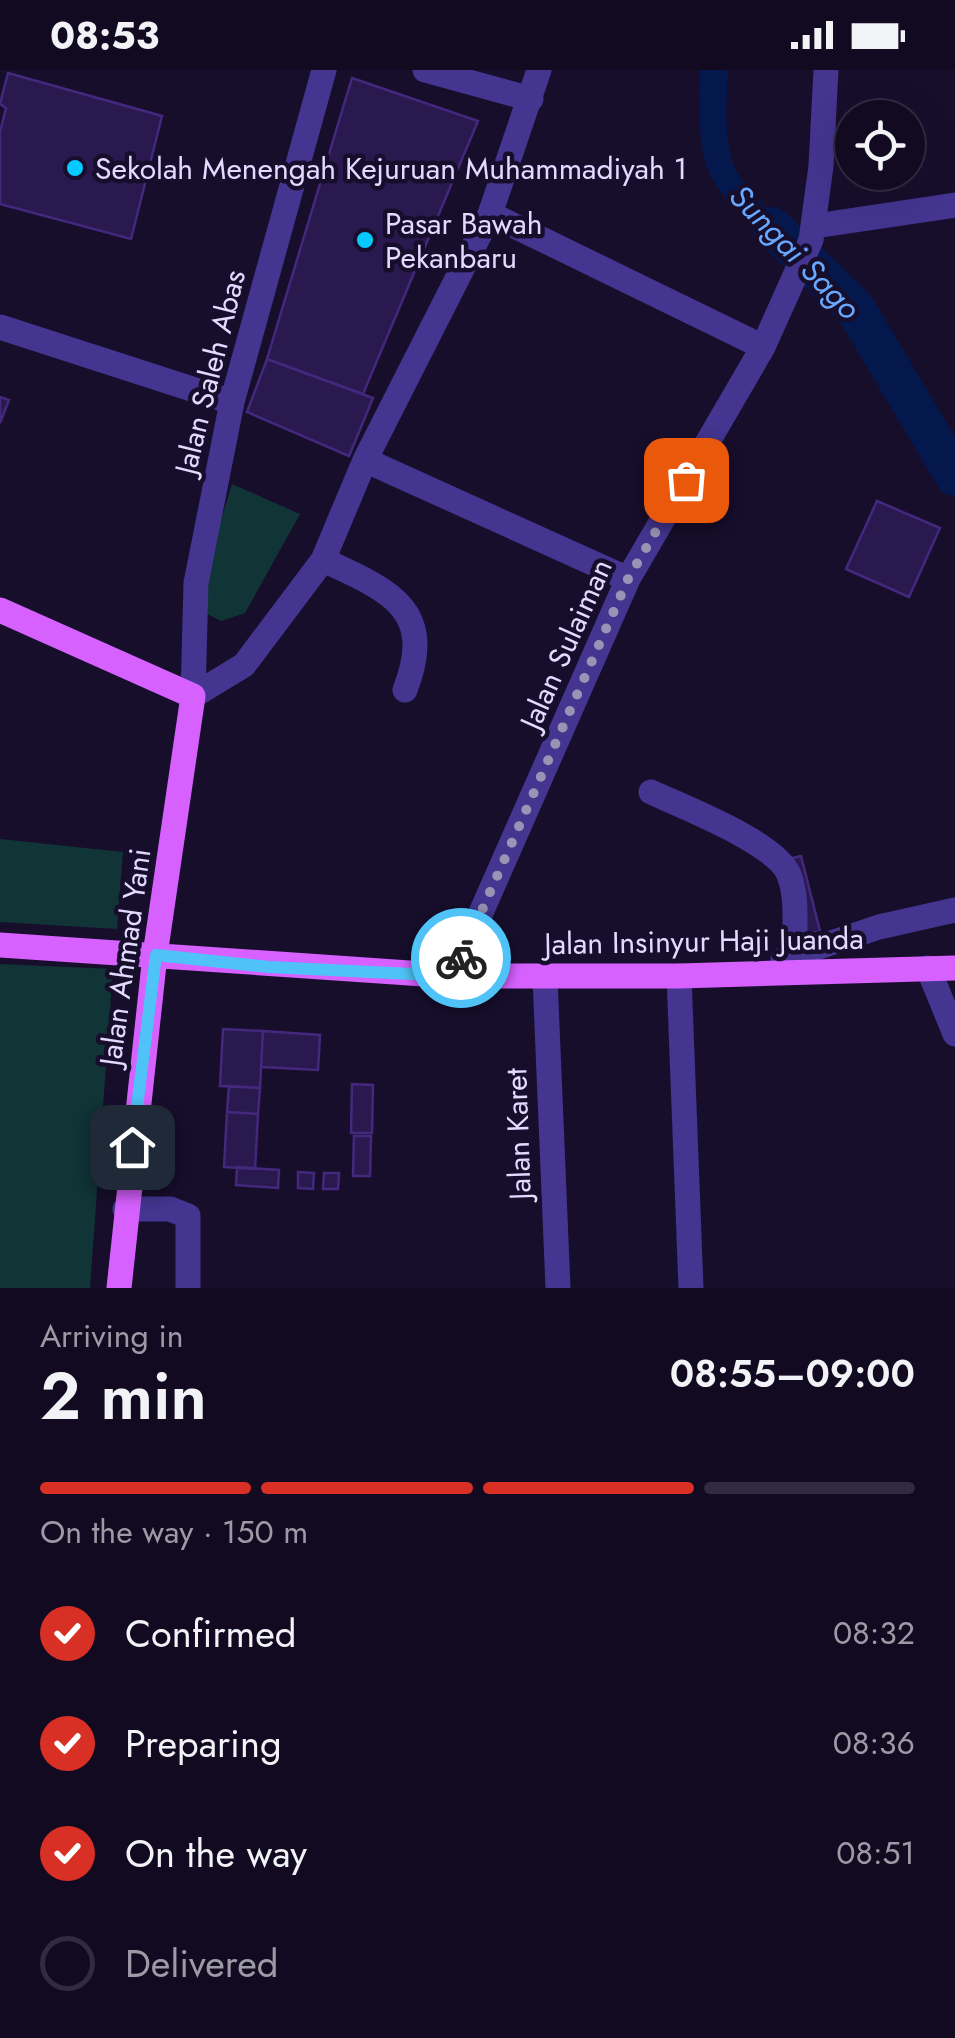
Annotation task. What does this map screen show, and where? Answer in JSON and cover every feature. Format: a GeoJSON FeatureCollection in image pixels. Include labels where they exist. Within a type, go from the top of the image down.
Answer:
{"type":"FeatureCollection","features":[{"type":"Feature","properties":{"kind":"main road"},"geometry":{"type":"LineString","coordinates":[[0,610],[193,696]]}},
{"type":"Feature","properties":{"kind":"main road","name":"Jalan Ahmad Yani"},"geometry":{"type":"LineString","coordinates":[[119,1288],[156,955],[193,696]]}},
{"type":"Feature","properties":{"kind":"main road","name":"Jalan Insinyur Haji Juanda"},"geometry":{"type":"LineString","coordinates":[[0,946],[156,955],[269,967],[453,976],[680,976],[955,968]]}},
{"type":"Feature","properties":{"kind":"street","name":"Jalan Saleh Abas"},"geometry":{"type":"LineString","coordinates":[[193,696],[196,583],[232,402],[324,70]]}},
{"type":"Feature","properties":{"kind":"street"},"geometry":{"type":"LineString","coordinates":[[425,70],[531,100]]}},
{"type":"Feature","properties":{"kind":"street"},"geometry":{"type":"LineString","coordinates":[[193,696],[219,684],[244,664],[323,560],[365,460],[490,214],[539,70]]}},
{"type":"Feature","properties":{"kind":"street"},"geometry":{"type":"LineString","coordinates":[[826,70],[813,233],[955,205]]}},
{"type":"Feature","properties":{"kind":"street"},"geometry":{"type":"LineString","coordinates":[[490,214],[763,347]]}},
{"type":"Feature","properties":{"kind":"street","name":"Jalan Sulaiman"},"geometry":{"type":"LineString","coordinates":[[453,976],[628,579],[763,347],[813,233]]}},
{"type":"Feature","properties":{"kind":"street"},"geometry":{"type":"LineString","coordinates":[[0,327],[232,402]]}},
{"type":"Feature","properties":{"kind":"street"},"geometry":{"type":"LineString","coordinates":[[365,460],[628,579]]}},
{"type":"Feature","properties":{"kind":"street"},"geometry":{"type":"LineString","coordinates":[[323,560],[351,573],[405,610],[416,624],[416,662],[405,690]]}},
{"type":"Feature","properties":{"kind":"street"},"geometry":{"type":"LineString","coordinates":[[651,792],[750,841],[784,864],[793,889],[795,952]]}},
{"type":"Feature","properties":{"kind":"street"},"geometry":{"type":"LineString","coordinates":[[756,973],[795,952],[954,911]]}},
{"type":"Feature","properties":{"kind":"street"},"geometry":{"type":"LineString","coordinates":[[928,968],[955,1034]]}},
{"type":"Feature","properties":{"kind":"street"},"geometry":{"type":"LineString","coordinates":[[680,976],[691,1288]]}},
{"type":"Feature","properties":{"kind":"street","name":"Jalan Karet"},"geometry":{"type":"LineString","coordinates":[[544,978],[558,1288]]}},
{"type":"Feature","properties":{"kind":"street"},"geometry":{"type":"LineString","coordinates":[[125,1209],[170,1209],[188,1216],[188,1288]]}},
{"type":"Feature","properties":{"kind":"green space"},"geometry":{"type":"Polygon","coordinates":[[[232,484],[300,514],[245,613],[221,621],[207,614],[199,592],[232,484]]]}},
{"type":"Feature","properties":{"kind":"green space"},"geometry":{"type":"Polygon","coordinates":[[[0,839],[123,852],[117,929],[0,922],[0,839]]]}},
{"type":"Feature","properties":{"kind":"green space"},"geometry":{"type":"Polygon","coordinates":[[[0,964],[113,969],[90,1288],[0,1288],[0,964]]]}},
{"type":"Feature","properties":{"kind":"shaded area"},"geometry":{"type":"Polygon","coordinates":[[[700,70],[728,70],[729,150],[744,183],[800,239],[791,254],[740,212],[712,179],[701,137],[700,70]]]}},
{"type":"Feature","properties":{"kind":"building","name":"Sekolah Menengah Kejuruan Muhammadiyah 1"},"geometry":{"type":"Polygon","coordinates":[[[8,73],[162,116],[131,239],[0,204],[0,132],[6,108],[0,104],[8,73]]]}},
{"type":"Feature","properties":{"kind":"building","name":"Pasar Bawah Pekanbaru"},"geometry":{"type":"Polygon","coordinates":[[[352,78],[478,121],[363,394],[267,359],[352,78]]]}},
{"type":"Feature","properties":{"kind":"building"},"geometry":{"type":"Polygon","coordinates":[[[267,359],[373,398],[349,456],[247,412],[267,359]]]}},
{"type":"Feature","properties":{"kind":"building"},"geometry":{"type":"Polygon","coordinates":[[[0,397],[9,400],[0,423],[0,397]]]}},
{"type":"Feature","properties":{"kind":"building"},"geometry":{"type":"Polygon","coordinates":[[[877,501],[940,528],[909,597],[846,569],[877,501]]]}},
{"type":"Feature","properties":{"kind":"building"},"geometry":{"type":"Polygon","coordinates":[[[801,856],[820,931],[805,935],[788,859],[801,856]]]}},
{"type":"Feature","properties":{"kind":"building"},"geometry":{"type":"Polygon","coordinates":[[[223,1029],[263,1031],[260,1088],[220,1086],[223,1029]]]}},
{"type":"Feature","properties":{"kind":"building"},"geometry":{"type":"Polygon","coordinates":[[[263,1031],[320,1035],[318,1070],[261,1067],[263,1031]]]}},
{"type":"Feature","properties":{"kind":"building"},"geometry":{"type":"Polygon","coordinates":[[[352,1084],[373,1085],[372,1133],[351,1133],[352,1084]]]}},
{"type":"Feature","properties":{"kind":"building"},"geometry":{"type":"Polygon","coordinates":[[[229,1086],[260,1088],[258,1114],[227,1112],[229,1086]]]}},
{"type":"Feature","properties":{"kind":"building"},"geometry":{"type":"Polygon","coordinates":[[[227,1112],[258,1114],[255,1169],[224,1167],[227,1112]]]}},
{"type":"Feature","properties":{"kind":"building"},"geometry":{"type":"Polygon","coordinates":[[[354,1136],[371,1136],[370,1176],[353,1176],[354,1136]]]}},
{"type":"Feature","properties":{"kind":"building"},"geometry":{"type":"Polygon","coordinates":[[[237,1167],[279,1170],[278,1188],[236,1185],[237,1167]]]}},
{"type":"Feature","properties":{"kind":"building"},"geometry":{"type":"Polygon","coordinates":[[[298,1172],[314,1173],[313,1189],[298,1188],[298,1172]]]}},
{"type":"Feature","properties":{"kind":"building"},"geometry":{"type":"Polygon","coordinates":[[[324,1173],[339,1173],[338,1189],[323,1189],[324,1173]]]}},
{"type":"Feature","properties":{"kind":"waterway","name":"Sungai Sago"},"geometry":{"type":"LineString","coordinates":[[772,227],[855,308],[955,476]]}},
{"type":"Feature","properties":{"kind":"way so far"},"geometry":{"type":"LineString","coordinates":[[461,958],[628,579],[686,480]]}},
{"type":"Feature","properties":{"kind":"place","name":"Sekolah Menengah Kejuruan Muhammadiyah 1"},"geometry":{"type":"Point","coordinates":[75,168]}},
{"type":"Feature","properties":{"kind":"place","name":"Pasar Bawah Pekanbaru"},"geometry":{"type":"Point","coordinates":[365,240]}},
{"type":"Feature","properties":{"kind":"route"},"geometry":{"type":"LineString","coordinates":[[132,1147],[156,955],[269,967],[453,976],[461,958]]}}]}
